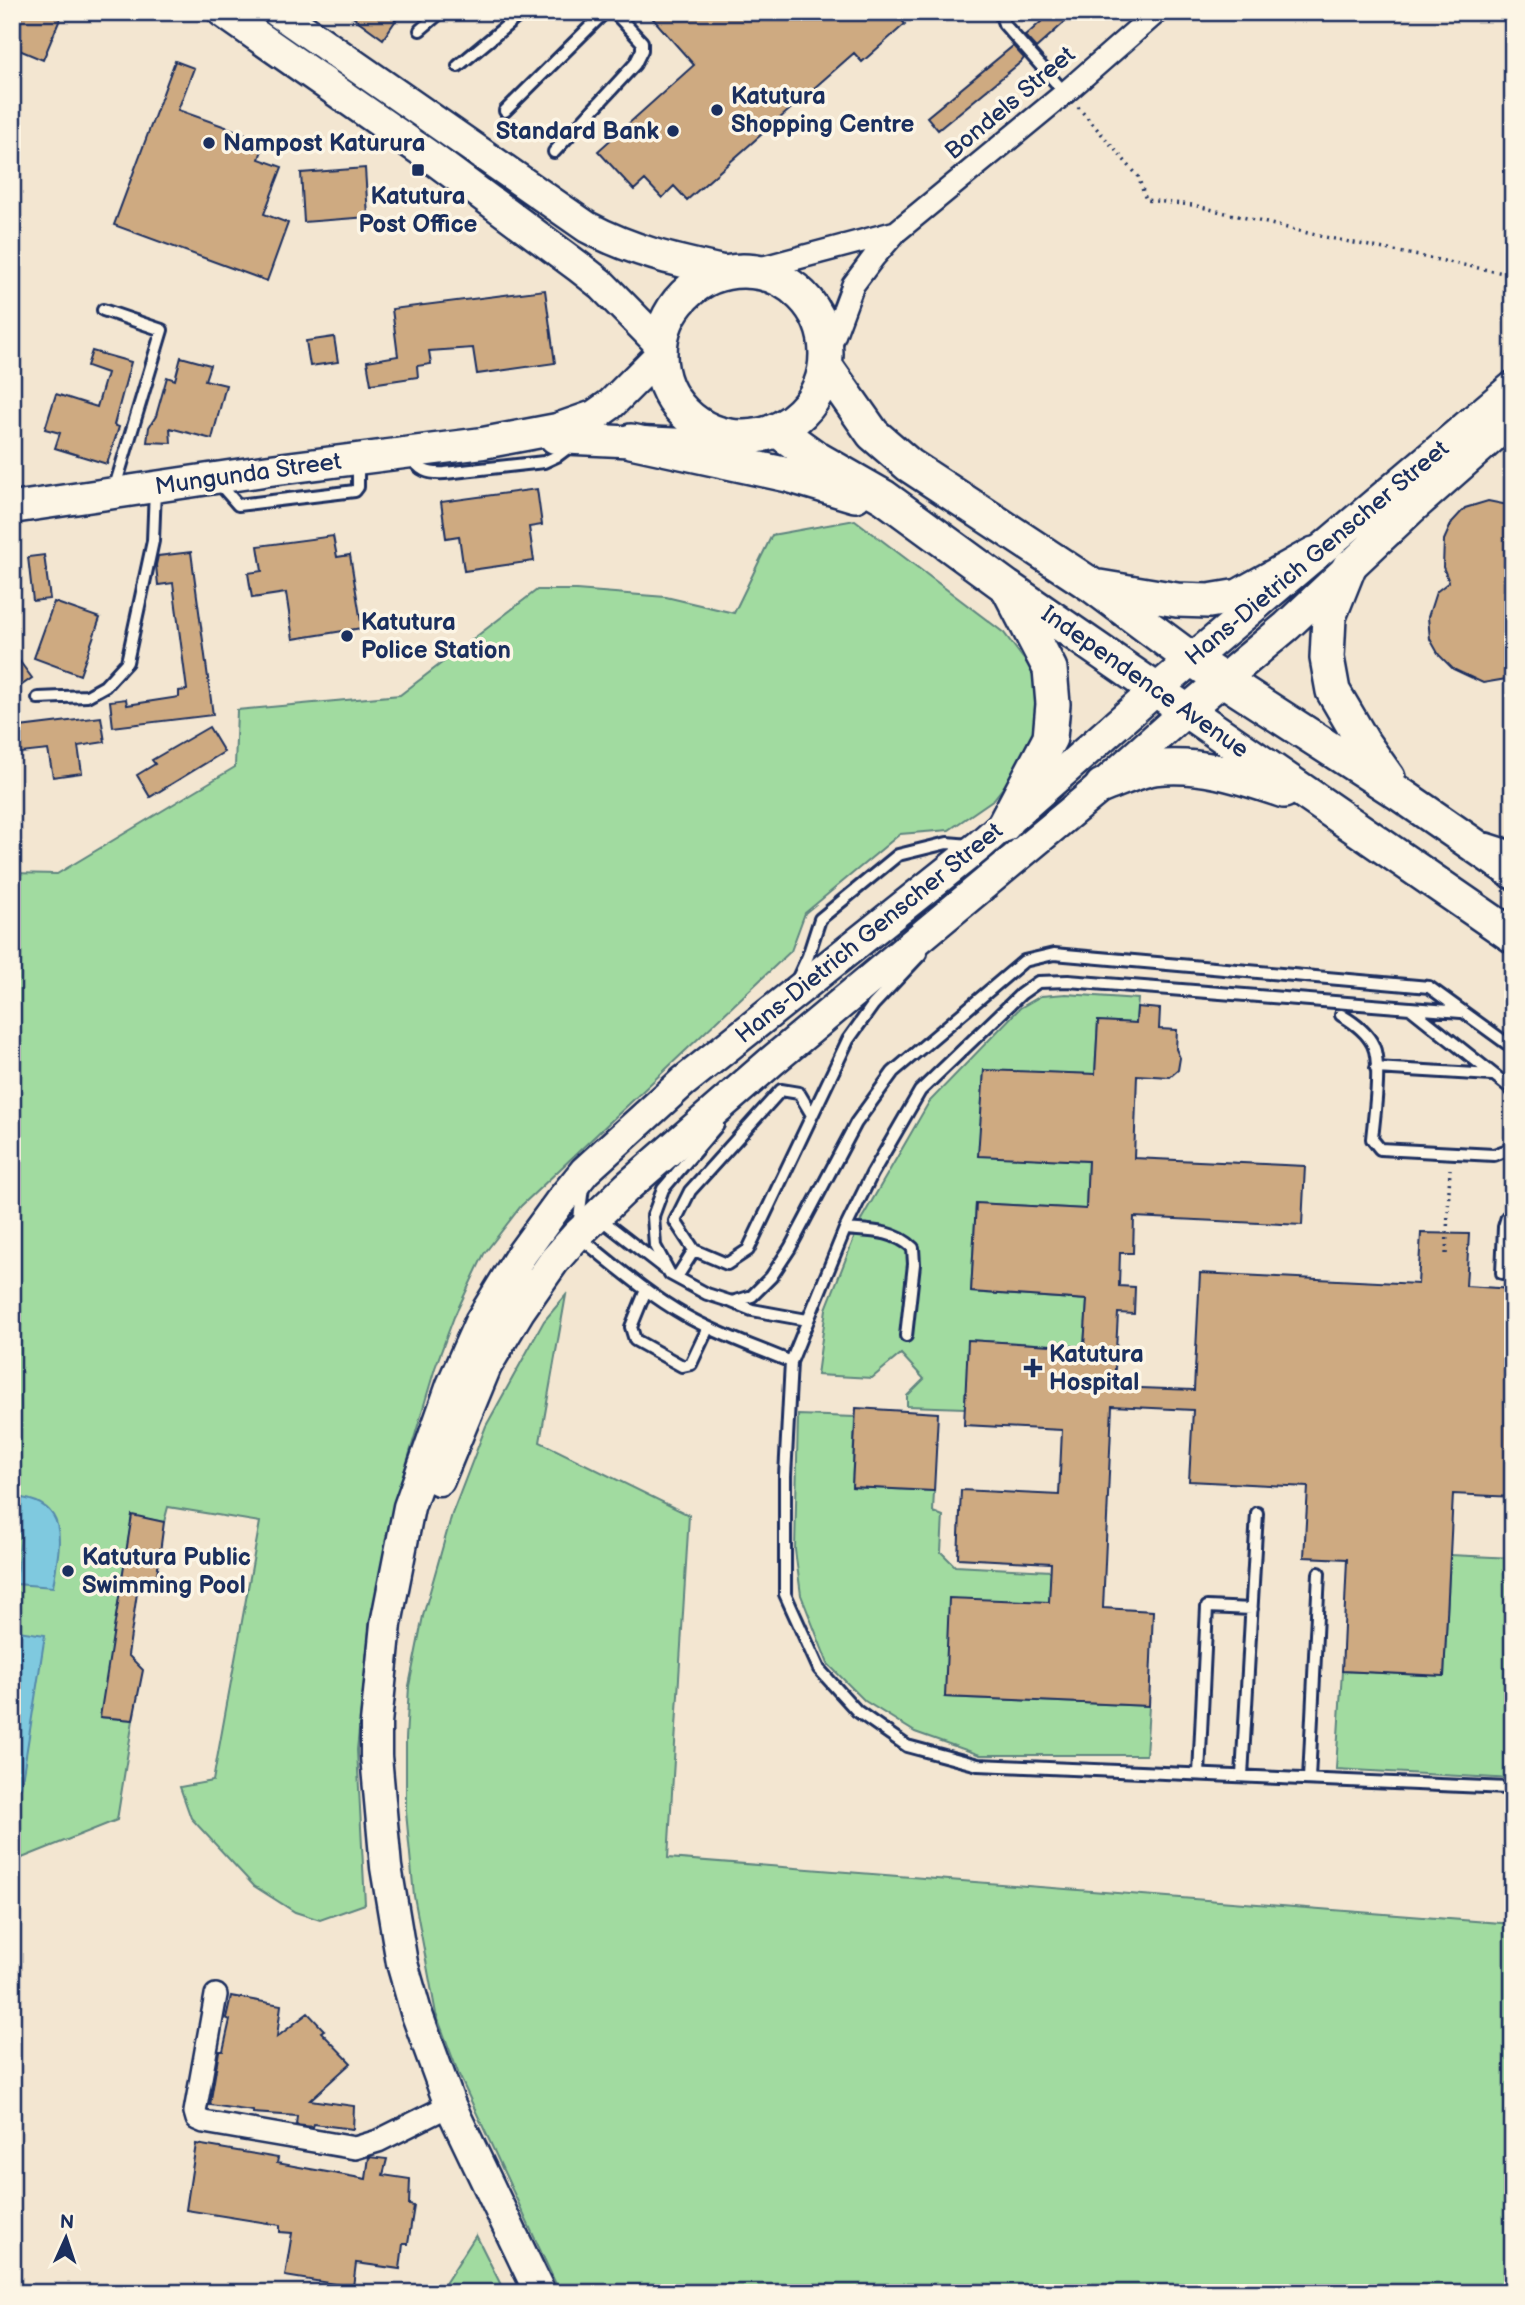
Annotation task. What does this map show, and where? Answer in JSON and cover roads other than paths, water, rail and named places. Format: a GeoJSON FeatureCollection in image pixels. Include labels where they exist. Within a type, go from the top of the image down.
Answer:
{"type":"FeatureCollection","features":[{"type":"Feature","properties":{"kind":"main road"},"geometry":{"type":"LineString","coordinates":[[660,350],[665,324],[675,305],[690,290],[707,279],[738,272]]}},
{"type":"Feature","properties":{"kind":"main road","name":"Independence Avenue"},"geometry":{"type":"LineString","coordinates":[[738,272],[779,280],[789,284],[804,298],[817,314],[821,324],[827,361],[873,434],[909,465],[1093,586],[1191,659],[1400,794],[1513,872]]}},
{"type":"Feature","properties":{"kind":"main road","name":"Independence Avenue"},"geometry":{"type":"LineString","coordinates":[[660,350],[662,375],[669,392],[679,408],[693,421],[727,436],[761,434],[816,458],[884,497],[1007,587],[1513,936]]}},
{"type":"Feature","properties":{"kind":"main road"},"geometry":{"type":"LineString","coordinates":[[761,434],[800,415],[817,393],[827,361]]}},
{"type":"Feature","properties":{"kind":"main road"},"geometry":{"type":"LineString","coordinates":[[631,441],[788,475],[841,490],[912,518]]}},
{"type":"Feature","properties":{"kind":"main road"},"geometry":{"type":"LineString","coordinates":[[1093,586],[1177,600],[1209,601],[1239,596],[1314,554]]}},
{"type":"Feature","properties":{"kind":"main road"},"geometry":{"type":"LineString","coordinates":[[1349,567],[1329,617],[1327,658],[1333,691],[1364,744],[1400,794]]}},
{"type":"Feature","properties":{"kind":"main road"},"geometry":{"type":"LineString","coordinates":[[992,835],[1050,738],[1053,704],[1050,669],[1007,587]]}},
{"type":"Feature","properties":{"kind":"main road"},"geometry":{"type":"LineString","coordinates":[[1102,786],[1152,768],[1192,766],[1238,776],[1316,801]]}},
{"type":"Feature","properties":{"kind":"street"},"geometry":{"type":"LineString","coordinates":[[223,12],[432,159],[579,267],[601,285],[660,350],[611,404],[594,416],[557,429],[516,437]]}},
{"type":"Feature","properties":{"kind":"street","name":"Independence Avenue"},"geometry":{"type":"LineString","coordinates":[[278,12],[587,227],[617,243],[654,256],[738,272]]}},
{"type":"Feature","properties":{"kind":"street","name":"Bondels Street"},"geometry":{"type":"LineString","coordinates":[[827,361],[853,285],[896,232],[1065,93],[1157,12]]}},
{"type":"Feature","properties":{"kind":"street","name":"Bondels Street"},"geometry":{"type":"LineString","coordinates":[[738,272],[896,232]]}},
{"type":"Feature","properties":{"kind":"street","name":"Hans-Dietrich Genscher Street"},"geometry":{"type":"LineString","coordinates":[[540,2293],[450,2105],[416,2012],[402,1963],[386,1867],[376,1756],[376,1723],[386,1624],[409,1507],[452,1385],[480,1322],[521,1255],[585,1171],[683,1082],[992,835],[1191,659],[1513,387]]}},
{"type":"Feature","properties":{"kind":"street","name":"Hans-Dietrich Genscher Street"},"geometry":{"type":"LineString","coordinates":[[391,1597],[486,1366],[574,1227],[627,1187],[772,1061],[1102,786],[1186,710],[1287,626],[1513,419]]}},
{"type":"Feature","properties":{"kind":"street"},"geometry":{"type":"LineString","coordinates":[[516,437],[684,444],[761,434]]}},
{"type":"Feature","properties":{"kind":"street","name":"Mungunda Street"},"geometry":{"type":"LineString","coordinates":[[12,508],[516,437]]}},
{"type":"Feature","properties":{"kind":"street"},"geometry":{"type":"LineString","coordinates":[[216,1995],[195,2112],[197,2119],[355,2148],[378,2141],[450,2105]]}},
{"type":"Feature","properties":{"kind":"lane"},"geometry":{"type":"LineString","coordinates":[[420,30],[441,12]]}},
{"type":"Feature","properties":{"kind":"lane"},"geometry":{"type":"LineString","coordinates":[[458,66],[523,12]]}},
{"type":"Feature","properties":{"kind":"lane"},"geometry":{"type":"LineString","coordinates":[[505,111],[606,12]]}},
{"type":"Feature","properties":{"kind":"lane"},"geometry":{"type":"LineString","coordinates":[[554,152],[635,64],[642,50],[642,42],[614,12]]}},
{"type":"Feature","properties":{"kind":"lane"},"geometry":{"type":"LineString","coordinates":[[1000,12],[1004,24],[1065,93]]}},
{"type":"Feature","properties":{"kind":"lane"},"geometry":{"type":"LineString","coordinates":[[103,310],[162,330],[113,493]]}},
{"type":"Feature","properties":{"kind":"lane"},"geometry":{"type":"LineString","coordinates":[[409,452],[422,470],[430,474],[445,473],[544,461],[557,456],[580,438]]}},
{"type":"Feature","properties":{"kind":"lane"},"geometry":{"type":"LineString","coordinates":[[38,698],[87,696],[105,686],[127,662],[153,541],[155,486]]}},
{"type":"Feature","properties":{"kind":"lane"},"geometry":{"type":"LineString","coordinates":[[1448,827],[1513,847]]}},
{"type":"Feature","properties":{"kind":"lane"},"geometry":{"type":"LineString","coordinates":[[780,1005],[797,980],[820,919],[898,855],[992,835]]}},
{"type":"Feature","properties":{"kind":"lane"},"geometry":{"type":"LineString","coordinates":[[813,1115],[799,1093],[781,1090],[690,1191],[675,1221],[694,1250],[727,1264],[748,1250],[813,1115],[848,1040],[873,1004],[1005,866]]}},
{"type":"Feature","properties":{"kind":"lane"},"geometry":{"type":"LineString","coordinates":[[732,1302],[751,1296],[771,1277],[790,1248],[856,1123],[893,1072],[1024,961],[1054,954],[1429,987],[1513,1048]]}},
{"type":"Feature","properties":{"kind":"lane"},"geometry":{"type":"LineString","coordinates":[[1461,1012],[1068,981],[1038,982],[1021,994],[920,1091],[872,1174],[845,1229],[790,1362],[785,1476],[785,1594],[819,1669],[857,1711],[907,1746],[978,1765],[1513,1790]]}},
{"type":"Feature","properties":{"kind":"lane"},"geometry":{"type":"LineString","coordinates":[[1410,1007],[1513,1092]]}},
{"type":"Feature","properties":{"kind":"lane"},"geometry":{"type":"LineString","coordinates":[[1341,1015],[1354,1022],[1375,1048],[1377,1068],[1372,1139],[1380,1149],[1494,1155],[1513,1148]]}},
{"type":"Feature","properties":{"kind":"lane"},"geometry":{"type":"LineString","coordinates":[[674,1275],[655,1246],[653,1216],[663,1189],[772,1061]]}},
{"type":"Feature","properties":{"kind":"lane"},"geometry":{"type":"LineString","coordinates":[[1377,1068],[1492,1075]]}},
{"type":"Feature","properties":{"kind":"lane"},"geometry":{"type":"LineString","coordinates":[[574,1227],[585,1171]]}},
{"type":"Feature","properties":{"kind":"lane"},"geometry":{"type":"LineString","coordinates":[[1502,1273],[1504,1227],[1507,1217],[1513,1214]]}},
{"type":"Feature","properties":{"kind":"lane"},"geometry":{"type":"LineString","coordinates":[[521,1255],[574,1227]]}},
{"type":"Feature","properties":{"kind":"lane"},"geometry":{"type":"LineString","coordinates":[[574,1227],[674,1275],[707,1294],[752,1310],[807,1320]]}},
{"type":"Feature","properties":{"kind":"lane"},"geometry":{"type":"LineString","coordinates":[[574,1227],[646,1290],[684,1315],[708,1328],[790,1362]]}},
{"type":"Feature","properties":{"kind":"lane"},"geometry":{"type":"LineString","coordinates":[[845,1229],[891,1233],[912,1248],[914,1264],[906,1336]]}},
{"type":"Feature","properties":{"kind":"lane"},"geometry":{"type":"LineString","coordinates":[[674,1275],[694,1250]]}},
{"type":"Feature","properties":{"kind":"lane"},"geometry":{"type":"LineString","coordinates":[[646,1290],[631,1327],[635,1340],[682,1366],[687,1366],[691,1364],[708,1328]]}},
{"type":"Feature","properties":{"kind":"lane"},"geometry":{"type":"LineString","coordinates":[[1242,1776],[1257,1513]]}},
{"type":"Feature","properties":{"kind":"lane"},"geometry":{"type":"LineString","coordinates":[[1310,1779],[1319,1573]]}},
{"type":"Feature","properties":{"kind":"lane"},"geometry":{"type":"LineString","coordinates":[[1199,1774],[1207,1607],[1252,1609]]}},
{"type":"Feature","properties":{"kind":"water"},"geometry":{"type":"Polygon","coordinates":[[[22,1498],[49,1510],[56,1520],[59,1545],[53,1587],[16,1584],[21,1535],[12,1521],[12,1502],[22,1498]]]}},
{"type":"Feature","properties":{"kind":"water"},"geometry":{"type":"Polygon","coordinates":[[[12,1630],[45,1635],[21,1787],[12,1785],[12,1630]]]}},
{"type":"Feature","properties":{"kind":"place","name":"Katutura Shopping Centre"},"geometry":{"type":"Point","coordinates":[717,110]}},
{"type":"Feature","properties":{"kind":"place","name":"Standard Bank"},"geometry":{"type":"Point","coordinates":[673,131]}},
{"type":"Feature","properties":{"kind":"place","name":"Nampost Katurura"},"geometry":{"type":"Point","coordinates":[209,143]}},
{"type":"Feature","properties":{"kind":"place","name":"Katutura Post Office"},"geometry":{"type":"Point","coordinates":[418,170]}},
{"type":"Feature","properties":{"kind":"place","name":"Katutura Police Station"},"geometry":{"type":"Point","coordinates":[347,636]}},
{"type":"Feature","properties":{"kind":"place","name":"Katutura Hospital"},"geometry":{"type":"Point","coordinates":[1033,1368]}},
{"type":"Feature","properties":{"kind":"place","name":"Katutura Public Swimming Pool"},"geometry":{"type":"Point","coordinates":[68,1571]}}]}
